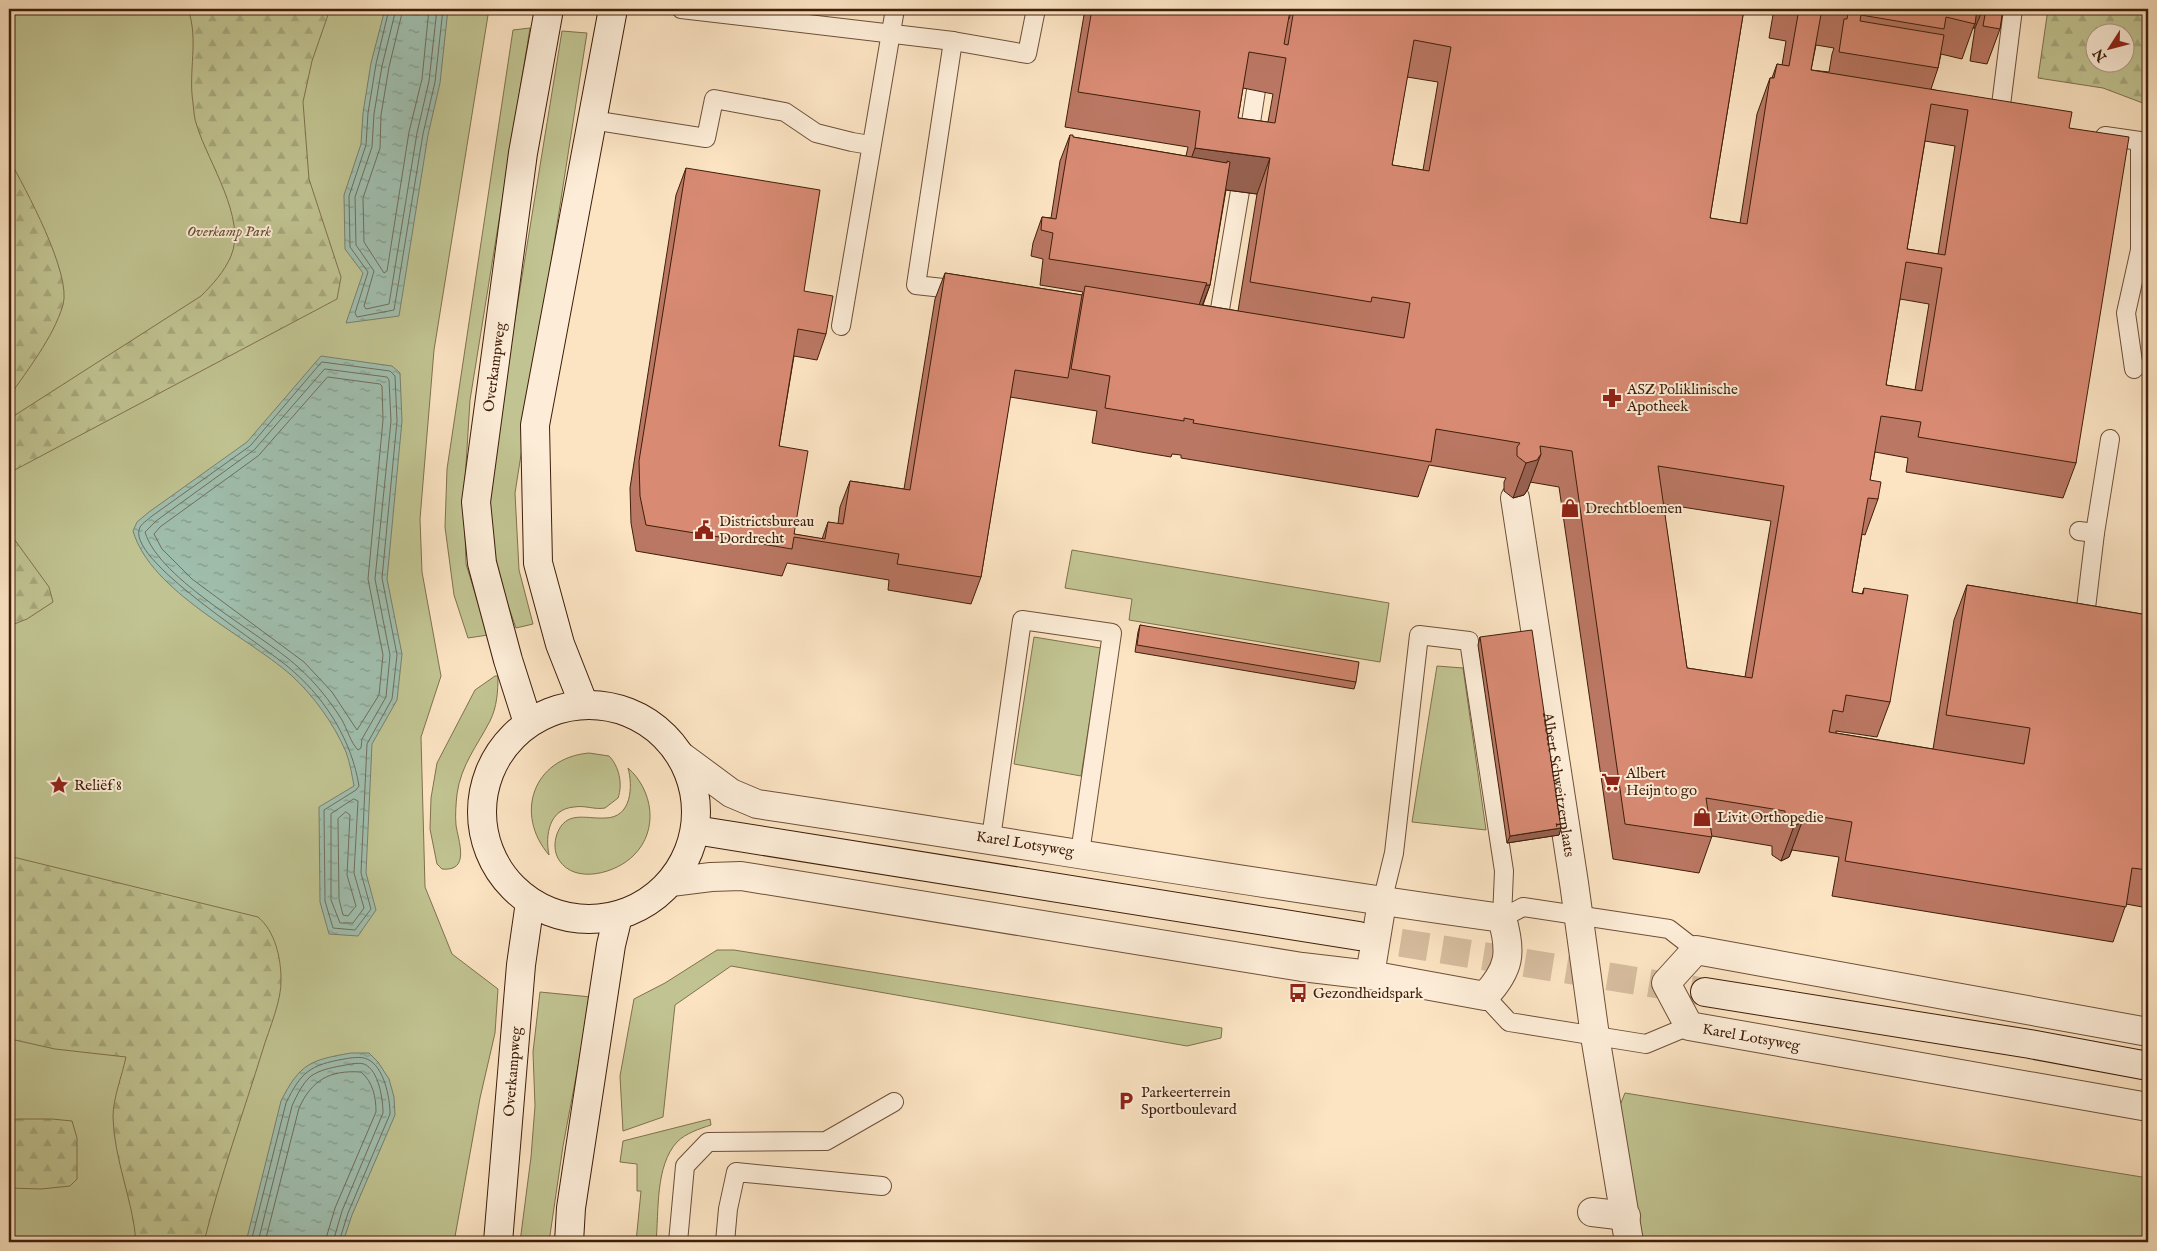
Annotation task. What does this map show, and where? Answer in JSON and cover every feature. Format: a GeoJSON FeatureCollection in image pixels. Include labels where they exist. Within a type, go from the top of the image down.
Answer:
{"type":"FeatureCollection","features":[{"type":"Feature","properties":{"kind":"street","name":"Overkampweg"},"geometry":{"type":"LineString","coordinates":[[528,723],[508,660],[482,563],[476,502],[523,153],[549,9]]}},
{"type":"Feature","properties":{"kind":"street"},"geometry":{"type":"LineString","coordinates":[[584,705],[560,644],[538,563],[535,425],[613,9]]}},
{"type":"Feature","properties":{"kind":"street","name":"Albert Schweitzerplaats"},"geometry":{"type":"LineString","coordinates":[[1515,498],[1595,1036],[1627,1229]]}},
{"type":"Feature","properties":{"kind":"street"},"geometry":{"type":"LineString","coordinates":[[584,705],[612,707],[639,717],[662,733],[680,756],[689,773],[695,792],[695,830],[690,849],[682,867],[671,882],[647,903],[618,916],[600,920],[573,918],[546,911],[530,902],[507,882],[491,857],[482,825],[483,792],[495,760],[515,734],[528,723],[545,714],[564,707],[584,705]]}},
{"type":"Feature","properties":{"kind":"street","name":"Karel Lotsyweg"},"geometry":{"type":"LineString","coordinates":[[680,756],[731,793],[758,804],[991,838],[1382,902],[1502,918]]}},
{"type":"Feature","properties":{"kind":"street"},"geometry":{"type":"LineString","coordinates":[[695,830],[1359,936]]}},
{"type":"Feature","properties":{"kind":"street"},"geometry":{"type":"LineString","coordinates":[[671,882],[711,877],[741,876],[1302,967],[1370,975],[1485,996],[1500,980],[1508,959],[1507,934],[1502,918]]}},
{"type":"Feature","properties":{"kind":"street","name":"Overkampweg"},"geometry":{"type":"LineString","coordinates":[[498,1242],[521,965],[530,902]]}},
{"type":"Feature","properties":{"kind":"street"},"geometry":{"type":"LineString","coordinates":[[1370,975],[1382,902]]}},
{"type":"Feature","properties":{"kind":"street"},"geometry":{"type":"LineString","coordinates":[[569,1242],[571,1208],[611,945],[618,916]]}},
{"type":"Feature","properties":{"kind":"street"},"geometry":{"type":"LineString","coordinates":[[1689,1026],[1666,984],[1696,950],[2148,1032]]}},
{"type":"Feature","properties":{"kind":"street"},"geometry":{"type":"LineString","coordinates":[[1705,992],[2030,1044],[2148,1066]]}},
{"type":"Feature","properties":{"kind":"street","name":"Karel Lotsyweg"},"geometry":{"type":"LineString","coordinates":[[1689,1026],[2148,1107]]}},
{"type":"Feature","properties":{"kind":"street"},"geometry":{"type":"LineString","coordinates":[[1592,1212],[1627,1229]]}},
{"type":"Feature","properties":{"kind":"lane"},"geometry":{"type":"LineString","coordinates":[[681,9],[953,41],[1027,54],[1036,9]]}},
{"type":"Feature","properties":{"kind":"lane"},"geometry":{"type":"LineString","coordinates":[[841,326],[870,145],[895,9]]}},
{"type":"Feature","properties":{"kind":"lane"},"geometry":{"type":"LineString","coordinates":[[1999,121],[2013,9]]}},
{"type":"Feature","properties":{"kind":"lane"},"geometry":{"type":"LineString","coordinates":[[953,41],[916,285],[975,292]]}},
{"type":"Feature","properties":{"kind":"lane"},"geometry":{"type":"LineString","coordinates":[[1245,156],[1256,90]]}},
{"type":"Feature","properties":{"kind":"lane"},"geometry":{"type":"LineString","coordinates":[[592,120],[706,138],[714,99],[784,112],[816,133],[870,145]]}},
{"type":"Feature","properties":{"kind":"lane"},"geometry":{"type":"LineString","coordinates":[[1980,118],[2018,124]]}},
{"type":"Feature","properties":{"kind":"lane"},"geometry":{"type":"LineString","coordinates":[[2093,135],[2140,142],[2140,250],[2126,312],[2134,369]]}},
{"type":"Feature","properties":{"kind":"lane"},"geometry":{"type":"LineString","coordinates":[[1189,318],[1218,321],[1240,191]]}},
{"type":"Feature","properties":{"kind":"lane"},"geometry":{"type":"LineString","coordinates":[[2104,610],[2078,606],[2087,532],[2110,439]]}},
{"type":"Feature","properties":{"kind":"lane"},"geometry":{"type":"LineString","coordinates":[[991,838],[1022,620],[1112,633],[1080,853]]}},
{"type":"Feature","properties":{"kind":"lane"},"geometry":{"type":"LineString","coordinates":[[1382,902],[1394,853],[1420,635],[1469,641],[1504,871],[1502,918]]}},
{"type":"Feature","properties":{"kind":"lane"},"geometry":{"type":"LineString","coordinates":[[1502,918],[1523,907],[1669,929],[1696,950]]}},
{"type":"Feature","properties":{"kind":"lane","name":"Karel Lotsyweg"},"geometry":{"type":"LineString","coordinates":[[1485,996],[1509,1022],[1646,1044],[1689,1026]]}},
{"type":"Feature","properties":{"kind":"lane"},"geometry":{"type":"LineString","coordinates":[[678,1242],[685,1166],[708,1142],[826,1141],[894,1102]]}},
{"type":"Feature","properties":{"kind":"lane"},"geometry":{"type":"LineString","coordinates":[[725,1242],[728,1209],[736,1172],[882,1186]]}},
{"type":"Feature","properties":{"kind":"green space","name":"Overkamp Park"},"geometry":{"type":"Polygon","coordinates":[[[9,9],[489,9],[434,350],[420,519],[422,572],[441,676],[421,737],[425,887],[452,954],[498,989],[495,1033],[480,1098],[454,1242],[9,1242],[9,9]]]}},
{"type":"Feature","properties":{"kind":"green space"},"geometry":{"type":"Polygon","coordinates":[[[188,9],[330,9],[312,61],[303,102],[309,179],[341,277],[337,299],[9,473],[9,419],[201,296],[218,277],[231,256],[235,241],[230,208],[195,118],[192,91],[193,32],[188,9]]]}},
{"type":"Feature","properties":{"kind":"green space"},"geometry":{"type":"Polygon","coordinates":[[[2048,9],[2148,9],[2148,105],[2103,88],[2038,78],[2048,9]]]}},
{"type":"Feature","properties":{"kind":"green space"},"geometry":{"type":"Polygon","coordinates":[[[530,28],[470,400],[464,497],[466,564],[488,635],[468,638],[454,595],[445,527],[447,469],[513,30],[530,28]]]}},
{"type":"Feature","properties":{"kind":"green space"},"geometry":{"type":"Polygon","coordinates":[[[562,31],[587,33],[515,493],[519,570],[533,624],[516,628],[492,559],[488,485],[562,31]]]}},
{"type":"Feature","properties":{"kind":"green space"},"geometry":{"type":"Polygon","coordinates":[[[9,159],[45,231],[61,273],[64,291],[63,305],[53,329],[9,397],[9,159]]]}},
{"type":"Feature","properties":{"kind":"green space"},"geometry":{"type":"Polygon","coordinates":[[[9,532],[49,587],[53,602],[27,619],[9,626],[9,532]]]}},
{"type":"Feature","properties":{"kind":"green space"},"geometry":{"type":"Polygon","coordinates":[[[1072,550],[1389,603],[1380,662],[1129,620],[1132,599],[1065,588],[1072,550]]]}},
{"type":"Feature","properties":{"kind":"green space"},"geometry":{"type":"Polygon","coordinates":[[[1034,637],[1101,648],[1081,776],[1014,764],[1034,637]]]}},
{"type":"Feature","properties":{"kind":"green space"},"geometry":{"type":"Polygon","coordinates":[[[1437,666],[1463,668],[1486,830],[1412,822],[1437,666]]]}},
{"type":"Feature","properties":{"kind":"green space"},"geometry":{"type":"Polygon","coordinates":[[[495,676],[498,676],[498,682],[494,710],[462,774],[457,794],[456,821],[461,854],[460,860],[457,866],[451,869],[442,869],[437,864],[430,829],[431,798],[437,763],[475,690],[495,676]]]}},
{"type":"Feature","properties":{"kind":"green space"},"geometry":{"type":"Polygon","coordinates":[[[589,753],[609,756],[612,760],[618,770],[620,781],[618,798],[605,808],[578,807],[566,809],[559,813],[554,818],[549,832],[549,855],[538,839],[533,822],[532,806],[535,790],[554,765],[570,757],[589,753]]]}},
{"type":"Feature","properties":{"kind":"green space"},"geometry":{"type":"Polygon","coordinates":[[[628,768],[643,787],[650,810],[650,822],[642,845],[627,861],[607,871],[585,874],[566,868],[557,857],[555,851],[556,837],[561,826],[565,822],[577,817],[605,818],[614,817],[621,813],[630,792],[628,768]]]}},
{"type":"Feature","properties":{"kind":"green space"},"geometry":{"type":"Polygon","coordinates":[[[9,856],[258,917],[273,937],[280,962],[281,979],[275,1014],[224,1170],[204,1242],[136,1242],[114,1133],[113,1117],[116,1095],[126,1057],[55,1049],[15,1040],[9,1053],[9,856]]]}},
{"type":"Feature","properties":{"kind":"green space"},"geometry":{"type":"Polygon","coordinates":[[[717,950],[734,950],[1222,1028],[1221,1038],[1187,1046],[731,966],[675,1005],[663,1117],[623,1131],[620,1076],[634,999],[665,983],[717,950]]]}},
{"type":"Feature","properties":{"kind":"green space"},"geometry":{"type":"Polygon","coordinates":[[[540,992],[591,997],[563,1146],[549,1242],[520,1242],[531,1157],[535,1106],[533,1052],[540,992]]]}},
{"type":"Feature","properties":{"kind":"green space"},"geometry":{"type":"Polygon","coordinates":[[[1625,1093],[2148,1178],[2148,1242],[1639,1242],[1618,1110],[1625,1093]]]}},
{"type":"Feature","properties":{"kind":"green space"},"geometry":{"type":"Polygon","coordinates":[[[17,1119],[72,1121],[77,1138],[77,1179],[70,1186],[41,1189],[9,1188],[9,1124],[17,1119]]]}},
{"type":"Feature","properties":{"kind":"green space"},"geometry":{"type":"Polygon","coordinates":[[[710,1119],[711,1125],[684,1136],[670,1152],[661,1176],[656,1242],[636,1242],[641,1191],[637,1191],[637,1164],[620,1162],[623,1141],[710,1119]]]}},
{"type":"Feature","properties":{"kind":"water"},"geometry":{"type":"Polygon","coordinates":[[[385,9],[448,9],[440,83],[428,135],[399,316],[346,323],[363,273],[345,249],[344,195],[361,144],[363,113],[371,63],[385,9]]]}},
{"type":"Feature","properties":{"kind":"water"},"geometry":{"type":"Polygon","coordinates":[[[321,356],[392,366],[400,373],[402,421],[387,579],[402,654],[397,700],[372,744],[366,873],[376,910],[358,936],[329,934],[320,902],[319,807],[354,786],[347,756],[336,731],[315,701],[291,675],[179,593],[143,553],[133,531],[137,522],[149,512],[247,442],[321,356]]]}},
{"type":"Feature","properties":{"kind":"water"},"geometry":{"type":"Polygon","coordinates":[[[351,1053],[369,1053],[378,1062],[389,1079],[394,1097],[395,1115],[352,1215],[343,1242],[246,1242],[281,1101],[288,1088],[294,1078],[308,1065],[326,1058],[351,1053]]]}},
{"type":"Feature","properties":{"kind":"building"},"geometry":{"type":"Polygon","coordinates":[[[1092,9],[1276,9],[1290,11],[1284,44],[1288,45],[1294,9],[1744,9],[1710,218],[1747,224],[1770,78],[1774,78],[1777,64],[1789,66],[1799,9],[1822,9],[1811,70],[2072,112],[2069,128],[2129,137],[2076,463],[1918,437],[1921,422],[1881,416],[1870,480],[1881,482],[1878,499],[1868,498],[1852,592],[1863,594],[1864,588],[1908,595],[1890,702],[1846,695],[1843,712],[1833,710],[1829,732],[2024,764],[2030,728],[1946,715],[1967,585],[2148,615],[2148,870],[2132,868],[2126,907],[1845,861],[1852,822],[1804,814],[1802,822],[1794,826],[1785,819],[1785,811],[1706,798],[1712,837],[1625,824],[1572,451],[1540,446],[1541,454],[1537,460],[1526,463],[1517,456],[1517,447],[1520,443],[1436,429],[1431,462],[1193,423],[1194,420],[1184,418],[1184,421],[1105,408],[1110,376],[1071,369],[1085,286],[1404,338],[1410,303],[1372,297],[1371,302],[1250,282],[1270,158],[1195,148],[1200,111],[1078,92],[1092,9]],[[1414,40],[1392,165],[1429,171],[1451,47],[1414,40]],[[1249,52],[1238,118],[1275,123],[1286,58],[1249,52]],[[1931,104],[1907,249],[1945,255],[1968,110],[1931,104]],[[1906,262],[1886,385],[1922,391],[1942,268],[1906,262]],[[1658,466],[1687,668],[1752,678],[1784,486],[1658,466]]]}},
{"type":"Feature","properties":{"kind":"building"},"geometry":{"type":"Polygon","coordinates":[[[1822,9],[1977,9],[1975,24],[1946,17],[1944,29],[1861,15],[1860,21],[1944,35],[1938,68],[1839,52],[1844,19],[1847,19],[1848,13],[1822,9]]]}},
{"type":"Feature","properties":{"kind":"building"},"geometry":{"type":"Polygon","coordinates":[[[1986,9],[2003,9],[2000,29],[1983,26],[1986,9]]]}},
{"type":"Feature","properties":{"kind":"building"},"geometry":{"type":"Polygon","coordinates":[[[1070,135],[1230,162],[1210,285],[1049,259],[1053,233],[1041,230],[1042,217],[1056,219],[1070,135]]]}},
{"type":"Feature","properties":{"kind":"building"},"geometry":{"type":"Polygon","coordinates":[[[686,168],[820,190],[804,291],[833,296],[826,334],[798,329],[779,446],[808,451],[794,534],[825,539],[828,522],[843,524],[850,481],[910,490],[945,273],[1082,295],[1068,378],[1015,370],[981,577],[897,564],[899,554],[794,537],[792,549],[646,525],[640,496],[639,461],[686,168]]]}},
{"type":"Feature","properties":{"kind":"building"},"geometry":{"type":"Polygon","coordinates":[[[1140,625],[1359,662],[1356,682],[1137,645],[1140,625]]]}},
{"type":"Feature","properties":{"kind":"building"},"geometry":{"type":"Polygon","coordinates":[[[1532,630],[1561,828],[1510,836],[1480,637],[1532,630]]]}},
{"type":"Feature","properties":{"kind":"tunnel"},"geometry":{"type":"LineString","coordinates":[[1359,936],[1705,992]]}},
{"type":"Feature","properties":{"kind":"place","name":"ASZ Poliklinische Apotheek"},"geometry":{"type":"Point","coordinates":[1612,398]}},
{"type":"Feature","properties":{"kind":"place","name":"Drechtbloemen"},"geometry":{"type":"Point","coordinates":[1570,508]}},
{"type":"Feature","properties":{"kind":"place","name":"Districtsbureau Dordrecht"},"geometry":{"type":"Point","coordinates":[704,530]}},
{"type":"Feature","properties":{"kind":"place","name":"Albert Heijn to go"},"geometry":{"type":"Point","coordinates":[1611,782]}},
{"type":"Feature","properties":{"kind":"place","name":"Reliëf 8"},"geometry":{"type":"Point","coordinates":[59,785]}},
{"type":"Feature","properties":{"kind":"place","name":"Livit Orthopedie"},"geometry":{"type":"Point","coordinates":[1702,817]}},
{"type":"Feature","properties":{"kind":"place","name":"Gezondheidspark"},"geometry":{"type":"Point","coordinates":[1298,993]}},
{"type":"Feature","properties":{"kind":"place","name":"Parkeerterrein Sportboulevard"},"geometry":{"type":"Point","coordinates":[1126,1101]}}]}
